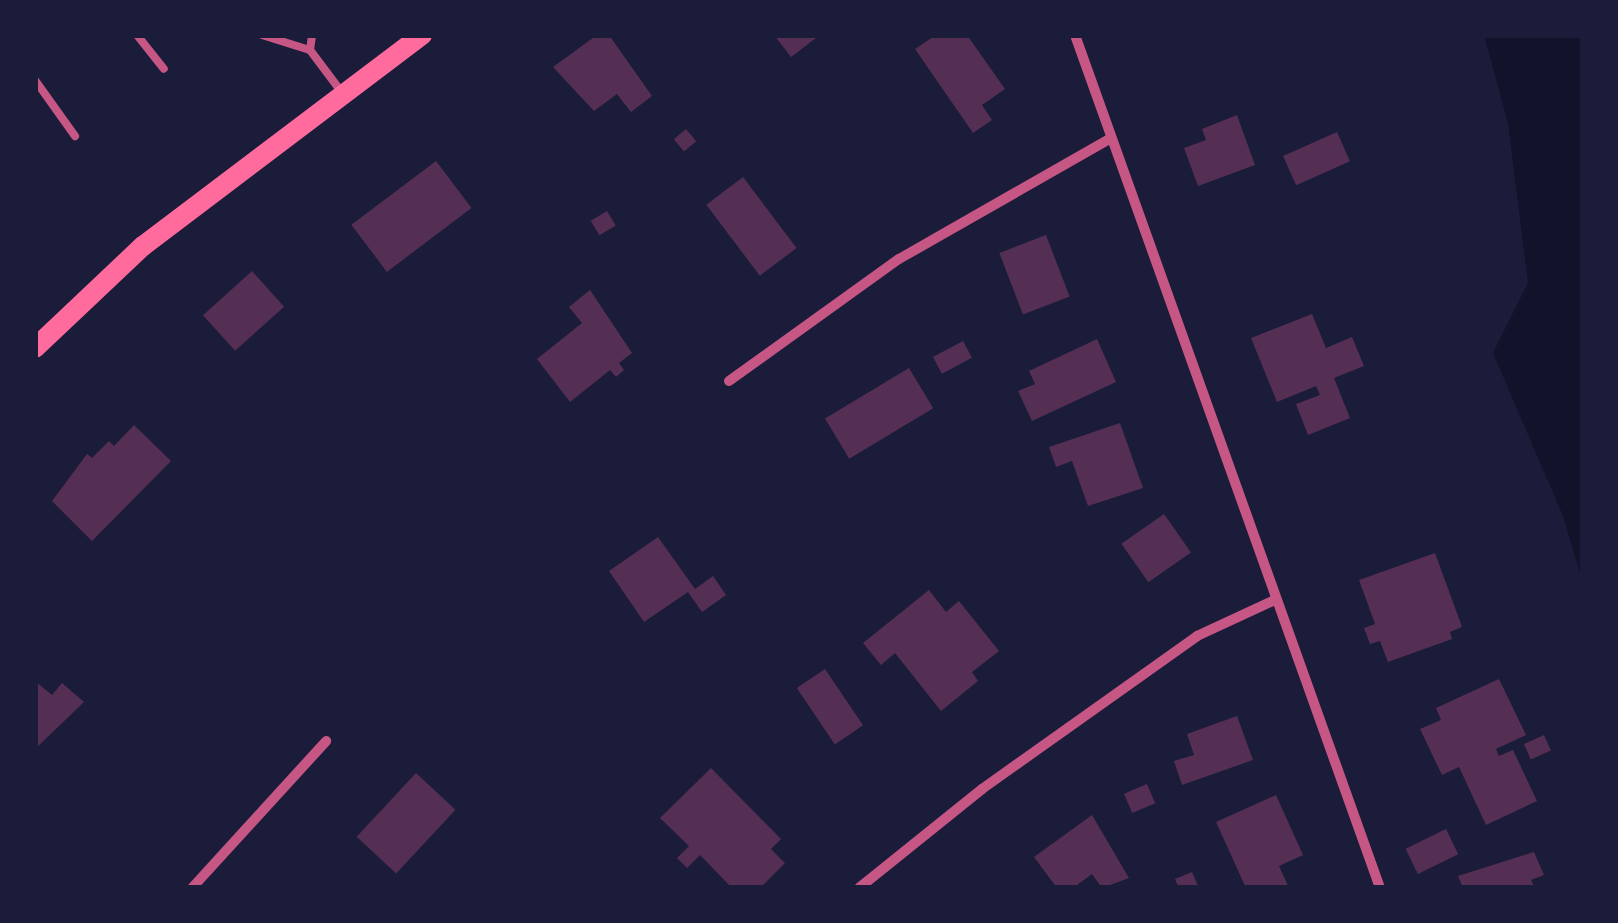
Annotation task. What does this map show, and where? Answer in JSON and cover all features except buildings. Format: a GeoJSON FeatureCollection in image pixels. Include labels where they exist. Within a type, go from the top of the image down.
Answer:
{"type":"FeatureCollection","features":[{"type":"Feature","properties":{"kind":"main road"},"geometry":{"type":"LineString","coordinates":[[35,348],[143,246],[422,35]]}},
{"type":"Feature","properties":{"kind":"street"},"geometry":{"type":"LineString","coordinates":[[1075,35],[1380,888]]}},
{"type":"Feature","properties":{"kind":"street"},"geometry":{"type":"LineString","coordinates":[[730,381],[913,250],[1111,138]]}},
{"type":"Feature","properties":{"kind":"street"},"geometry":{"type":"LineString","coordinates":[[859,888],[982,789],[1197,636],[1275,600]]}},
{"type":"Feature","properties":{"kind":"street"},"geometry":{"type":"LineString","coordinates":[[192,888],[326,742]]}},
{"type":"Feature","properties":{"kind":"lane"},"geometry":{"type":"LineString","coordinates":[[137,35],[164,69]]}},
{"type":"Feature","properties":{"kind":"lane"},"geometry":{"type":"LineString","coordinates":[[262,35],[310,50],[343,94]]}},
{"type":"Feature","properties":{"kind":"lane"},"geometry":{"type":"LineString","coordinates":[[310,50],[312,35]]}},
{"type":"Feature","properties":{"kind":"lane"},"geometry":{"type":"LineString","coordinates":[[35,80],[75,136]]}},
{"type":"Feature","properties":{"kind":"shaded area"},"geometry":{"type":"Polygon","coordinates":[[[1484,35],[1583,35],[1583,583],[1563,516],[1493,353],[1528,283],[1508,123],[1484,35]]]}}]}
